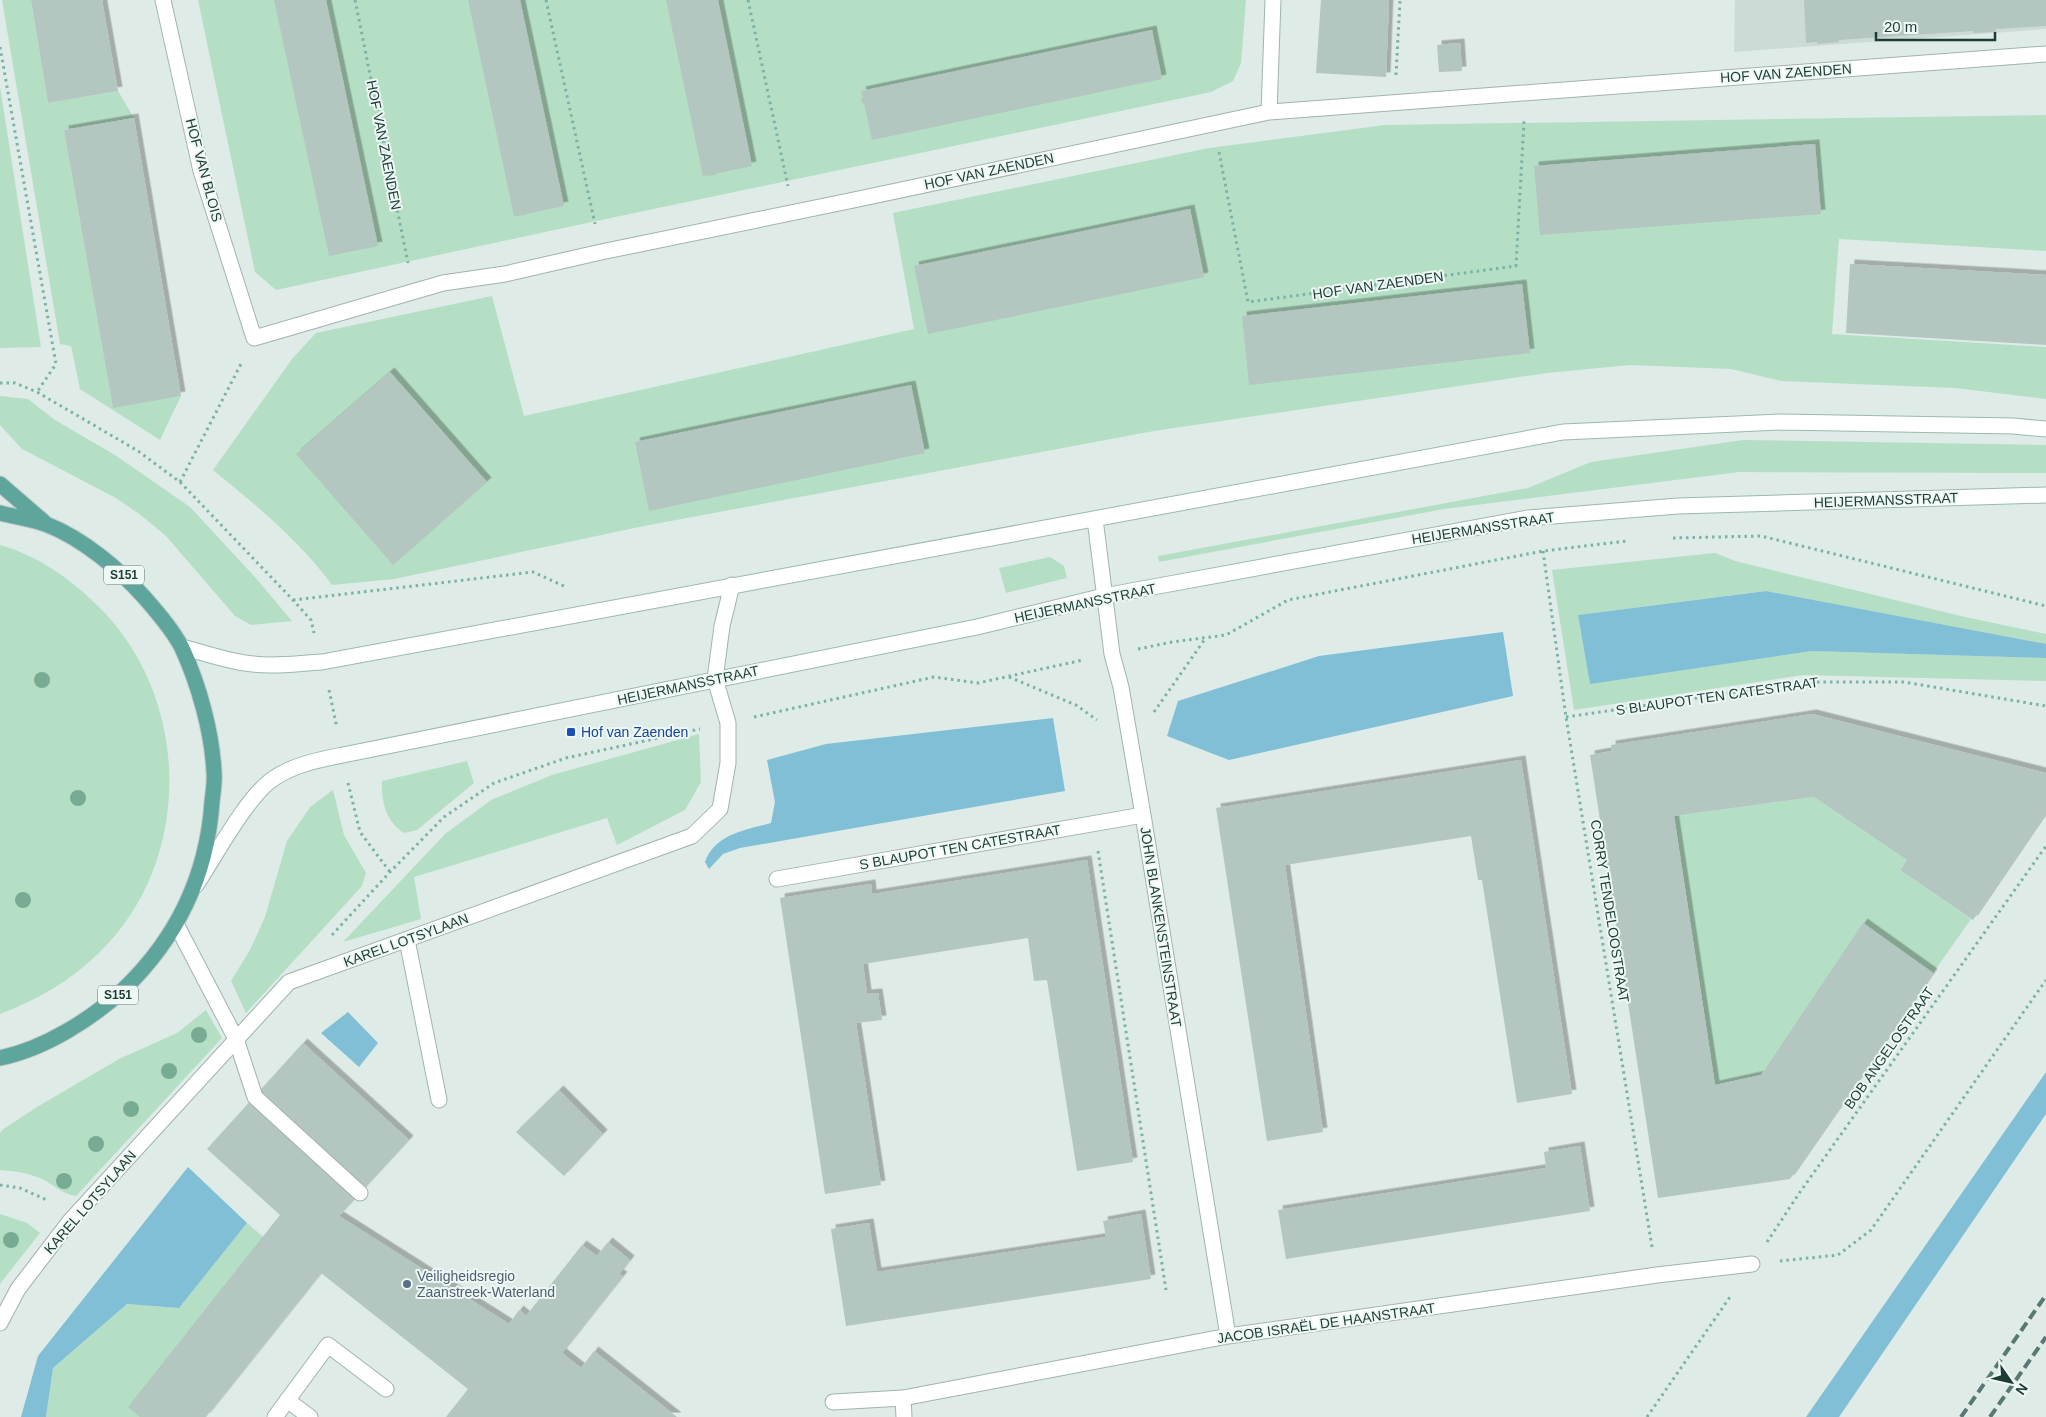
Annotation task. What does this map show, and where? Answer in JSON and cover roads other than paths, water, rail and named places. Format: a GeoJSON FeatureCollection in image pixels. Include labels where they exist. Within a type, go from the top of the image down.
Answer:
{"type":"FeatureCollection","features":[{"type":"Feature","properties":{"kind":"main road","name":"S151"},"geometry":{"type":"LineString","coordinates":[[0,484],[48,524],[90,548],[128,578],[159,615],[182,647],[205,712],[214,772],[210,832],[193,890],[176,924],[144,969],[104,1008],[57,1037],[2,1060]]}},
{"type":"Feature","properties":{"kind":"main road","name":"S151"},"geometry":{"type":"LineString","coordinates":[[0,513],[48,524]]}},
{"type":"Feature","properties":{"kind":"street","name":"HOF VAN BLOIS"},"geometry":{"type":"LineString","coordinates":[[163,0],[202,171],[254,338]]}},
{"type":"Feature","properties":{"kind":"street"},"geometry":{"type":"LineString","coordinates":[[1269,112],[1273,0]]}},
{"type":"Feature","properties":{"kind":"street","name":"HOF VAN ZAENDEN"},"geometry":{"type":"LineString","coordinates":[[254,338],[443,283],[505,274],[793,211],[1269,112],[2046,54]]}},
{"type":"Feature","properties":{"kind":"street"},"geometry":{"type":"LineString","coordinates":[[182,647],[233,661],[253,664],[274,666],[322,662],[1563,432],[1781,422],[2013,426],[2046,429]]}},
{"type":"Feature","properties":{"kind":"street","name":"HEIJERMANSSTRAAT"},"geometry":{"type":"LineString","coordinates":[[193,890],[250,804],[271,780],[304,764],[343,755],[977,627],[1104,596],[1528,518],[1678,506],[2046,495]]}},
{"type":"Feature","properties":{"kind":"street","name":"JOHN BLANKENSTEINSTRAAT"},"geometry":{"type":"LineString","coordinates":[[1095,519],[1112,654],[1121,686],[1143,815],[1228,1336]]}},
{"type":"Feature","properties":{"kind":"street","name":"KAREL LOTSYLAAN"},"geometry":{"type":"LineString","coordinates":[[0,1323],[18,1288],[70,1221],[289,982],[692,836],[720,809],[728,763],[728,723],[715,679],[722,626],[732,585]]}},
{"type":"Feature","properties":{"kind":"street","name":"S BLAUPOT TEN CATESTRAAT"},"geometry":{"type":"LineString","coordinates":[[777,879],[1143,815]]}},
{"type":"Feature","properties":{"kind":"street"},"geometry":{"type":"LineString","coordinates":[[176,924],[236,1039],[255,1097],[360,1193]]}},
{"type":"Feature","properties":{"kind":"street"},"geometry":{"type":"LineString","coordinates":[[407,940],[439,1100]]}},
{"type":"Feature","properties":{"kind":"street","name":"JACOB ISRAËL DE HAANSTRAAT"},"geometry":{"type":"LineString","coordinates":[[833,1402],[903,1398],[1228,1336],[1657,1275],[1752,1264]]}},
{"type":"Feature","properties":{"kind":"street"},"geometry":{"type":"LineString","coordinates":[[275,1417],[328,1345],[386,1388]]}},
{"type":"Feature","properties":{"kind":"street"},"geometry":{"type":"LineString","coordinates":[[903,1398],[904,1417]]}},
{"type":"Feature","properties":{"kind":"street"},"geometry":{"type":"LineString","coordinates":[[287,1400],[310,1417]]}},
{"type":"Feature","properties":{"kind":"water"},"geometry":{"type":"Polygon","coordinates":[[[1766,591],[2046,644],[2046,658],[1812,651],[1590,684],[1578,615],[1766,591]]]}},
{"type":"Feature","properties":{"kind":"water"},"geometry":{"type":"Polygon","coordinates":[[[1503,632],[1513,696],[1229,760],[1167,736],[1178,701],[1319,656],[1503,632]]]}},
{"type":"Feature","properties":{"kind":"water"},"geometry":{"type":"Polygon","coordinates":[[[1053,718],[1065,791],[740,848],[723,854],[709,869],[705,862],[716,845],[724,839],[742,831],[771,823],[775,802],[767,760],[826,744],[1053,718]]]}},
{"type":"Feature","properties":{"kind":"water"},"geometry":{"type":"Polygon","coordinates":[[[348,1012],[378,1043],[359,1067],[321,1033],[348,1012]]]}},
{"type":"Feature","properties":{"kind":"water"},"geometry":{"type":"Polygon","coordinates":[[[2046,1072],[2046,1114],[1839,1417],[1806,1417],[2046,1072]]]}},
{"type":"Feature","properties":{"kind":"water"},"geometry":{"type":"Polygon","coordinates":[[[188,1167],[247,1223],[179,1308],[127,1304],[53,1368],[46,1417],[21,1417],[38,1356],[188,1167]]]}},
{"type":"Feature","properties":{"kind":"railway"},"geometry":{"type":"LineString","coordinates":[[1961,1417],[2046,1295]]}},
{"type":"Feature","properties":{"kind":"railway"},"geometry":{"type":"LineString","coordinates":[[1990,1417],[2046,1337]]}},
{"type":"Feature","properties":{"kind":"place","name":"Hof van Zaenden"},"geometry":{"type":"Point","coordinates":[571,732]}},
{"type":"Feature","properties":{"kind":"place","name":"Veiligheidsregio Zaanstreek-Waterland"},"geometry":{"type":"Point","coordinates":[407,1284]}}]}
